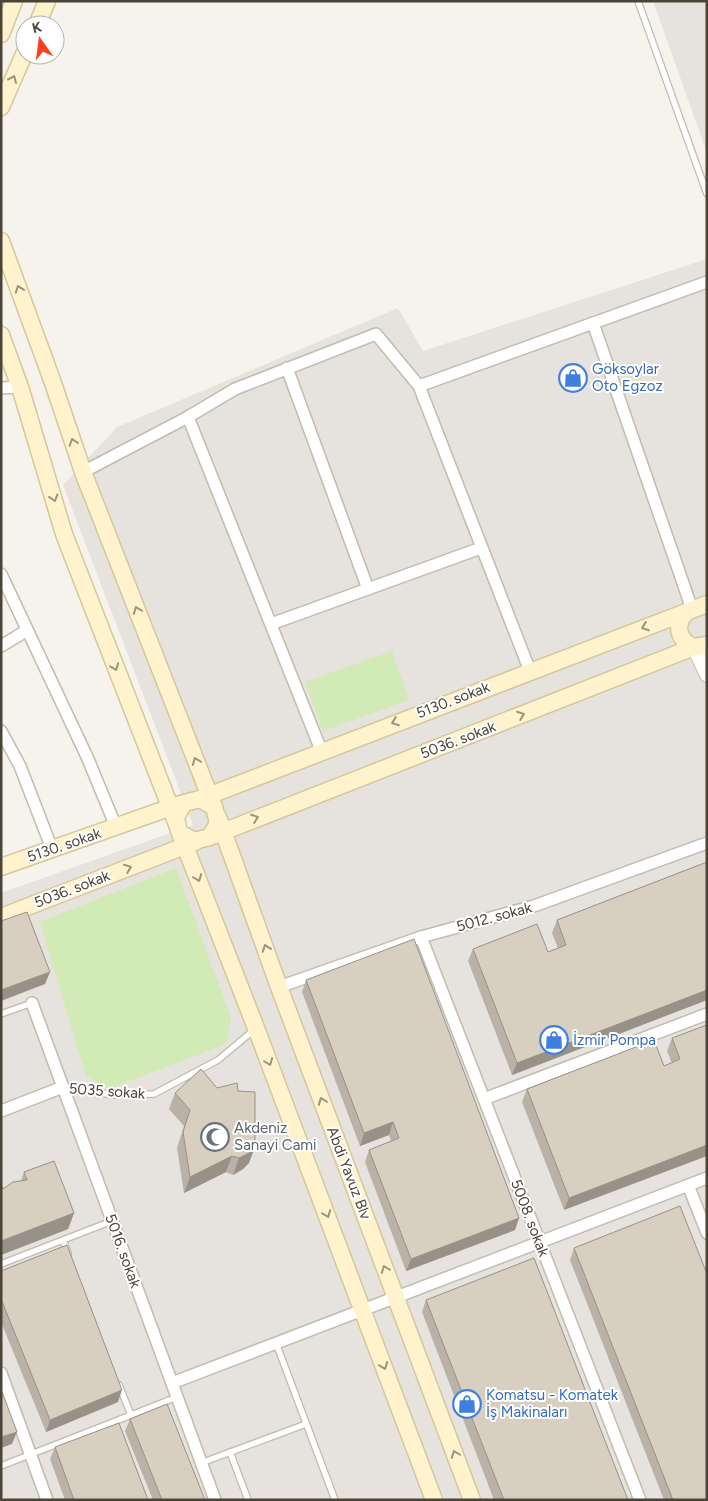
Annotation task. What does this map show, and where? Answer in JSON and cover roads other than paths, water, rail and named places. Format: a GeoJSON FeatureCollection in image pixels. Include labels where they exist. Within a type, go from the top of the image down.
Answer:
{"type":"FeatureCollection","features":[{"type":"Feature","properties":{"kind":"main road"},"geometry":{"type":"LineString","coordinates":[[1,34],[14,1]]}},
{"type":"Feature","properties":{"kind":"main road"},"geometry":{"type":"LineString","coordinates":[[41,15],[47,1]]}},
{"type":"Feature","properties":{"kind":"main road"},"geometry":{"type":"LineString","coordinates":[[1,107],[19,65]]}},
{"type":"Feature","properties":{"kind":"main road"},"geometry":{"type":"LineString","coordinates":[[1,241],[52,380],[198,820],[256,1028],[434,1500]]}},
{"type":"Feature","properties":{"kind":"main road"},"geometry":{"type":"LineString","coordinates":[[1,335],[20,387],[64,534],[198,820]]}},
{"type":"Feature","properties":{"kind":"main road"},"geometry":{"type":"LineString","coordinates":[[700,646],[685,642],[679,628],[684,614],[702,608]]}},
{"type":"Feature","properties":{"kind":"main road","name":"5130. sokak"},"geometry":{"type":"LineString","coordinates":[[1,867],[116,827],[198,820],[321,750],[702,608]]}},
{"type":"Feature","properties":{"kind":"main road","name":"5036. sokak"},"geometry":{"type":"LineString","coordinates":[[1,917],[198,820],[700,646]]}},
{"type":"Feature","properties":{"kind":"main road","name":"Abdi Yavuz Blv"},"geometry":{"type":"LineString","coordinates":[[198,820],[280,987],[472,1500]]}},
{"type":"Feature","properties":{"kind":"street"},"geometry":{"type":"LineString","coordinates":[[419,386],[707,282]]}},
{"type":"Feature","properties":{"kind":"street"},"geometry":{"type":"LineString","coordinates":[[593,323],[702,608]]}},
{"type":"Feature","properties":{"kind":"street"},"geometry":{"type":"LineString","coordinates":[[83,472],[235,389],[376,334],[419,386],[530,671]]}},
{"type":"Feature","properties":{"kind":"street"},"geometry":{"type":"LineString","coordinates":[[287,368],[368,589]]}},
{"type":"Feature","properties":{"kind":"street"},"geometry":{"type":"LineString","coordinates":[[1,388],[20,387]]}},
{"type":"Feature","properties":{"kind":"street"},"geometry":{"type":"LineString","coordinates":[[188,416],[321,750]]}},
{"type":"Feature","properties":{"kind":"street"},"geometry":{"type":"LineString","coordinates":[[271,624],[481,548]]}},
{"type":"Feature","properties":{"kind":"street"},"geometry":{"type":"LineString","coordinates":[[1,574],[88,758],[116,827]]}},
{"type":"Feature","properties":{"kind":"street"},"geometry":{"type":"LineString","coordinates":[[1,646],[26,630]]}},
{"type":"Feature","properties":{"kind":"street"},"geometry":{"type":"LineString","coordinates":[[700,646],[707,675]]}},
{"type":"Feature","properties":{"kind":"street"},"geometry":{"type":"LineString","coordinates":[[1,731],[20,766],[52,849]]}},
{"type":"Feature","properties":{"kind":"street","name":"5012. sokak"},"geometry":{"type":"LineString","coordinates":[[280,987],[421,937],[534,906],[707,843]]}},
{"type":"Feature","properties":{"kind":"street","name":"5008. sokak"},"geometry":{"type":"LineString","coordinates":[[421,937],[640,1500]]}},
{"type":"Feature","properties":{"kind":"street","name":"5016. sokak"},"geometry":{"type":"LineString","coordinates":[[32,1003],[214,1500]]}},
{"type":"Feature","properties":{"kind":"street"},"geometry":{"type":"LineString","coordinates":[[484,1099],[707,1014]]}},
{"type":"Feature","properties":{"kind":"street","name":"5035 sokak"},"geometry":{"type":"LineString","coordinates":[[1,1111],[63,1087]]}},
{"type":"Feature","properties":{"kind":"street"},"geometry":{"type":"LineString","coordinates":[[172,1383],[707,1178]]}},
{"type":"Feature","properties":{"kind":"street"},"geometry":{"type":"LineString","coordinates":[[688,1185],[707,1233]]}},
{"type":"Feature","properties":{"kind":"street"},"geometry":{"type":"LineString","coordinates":[[1,1373],[47,1500]]}},
{"type":"Feature","properties":{"kind":"lane"},"geometry":{"type":"LineString","coordinates":[[638,1],[707,194]]}},
{"type":"Feature","properties":{"kind":"lane"},"geometry":{"type":"LineString","coordinates":[[1,1014],[32,1003]]}},
{"type":"Feature","properties":{"kind":"lane","name":"5035 sokak"},"geometry":{"type":"LineString","coordinates":[[63,1087],[114,1095],[154,1094],[218,1060],[256,1028]]}},
{"type":"Feature","properties":{"kind":"lane"},"geometry":{"type":"LineString","coordinates":[[1,1264],[112,1221]]}},
{"type":"Feature","properties":{"kind":"lane"},"geometry":{"type":"LineString","coordinates":[[63,1240],[70,1259]]}},
{"type":"Feature","properties":{"kind":"lane"},"geometry":{"type":"LineString","coordinates":[[276,1343],[335,1500]]}},
{"type":"Feature","properties":{"kind":"lane"},"geometry":{"type":"LineString","coordinates":[[117,1378],[131,1415]]}},
{"type":"Feature","properties":{"kind":"lane"},"geometry":{"type":"LineString","coordinates":[[1,1466],[177,1397]]}},
{"type":"Feature","properties":{"kind":"lane"},"geometry":{"type":"LineString","coordinates":[[115,1421],[118,1430]]}},
{"type":"Feature","properties":{"kind":"lane"},"geometry":{"type":"LineString","coordinates":[[201,1463],[306,1424]]}},
{"type":"Feature","properties":{"kind":"lane"},"geometry":{"type":"LineString","coordinates":[[230,1452],[248,1500]]}},
{"type":"Feature","properties":{"kind":"place","name":"Göksoylar Oto Egzoz"},"geometry":{"type":"Point","coordinates":[573,378]}},
{"type":"Feature","properties":{"kind":"place","name":"İzmir Pompa"},"geometry":{"type":"Point","coordinates":[554,1040]}},
{"type":"Feature","properties":{"kind":"place","name":"Akdeniz Sanayi Cami"},"geometry":{"type":"Point","coordinates":[215,1137]}},
{"type":"Feature","properties":{"kind":"place","name":"Komatsu - Komatek İş Makinaları"},"geometry":{"type":"Point","coordinates":[467,1404]}}]}
